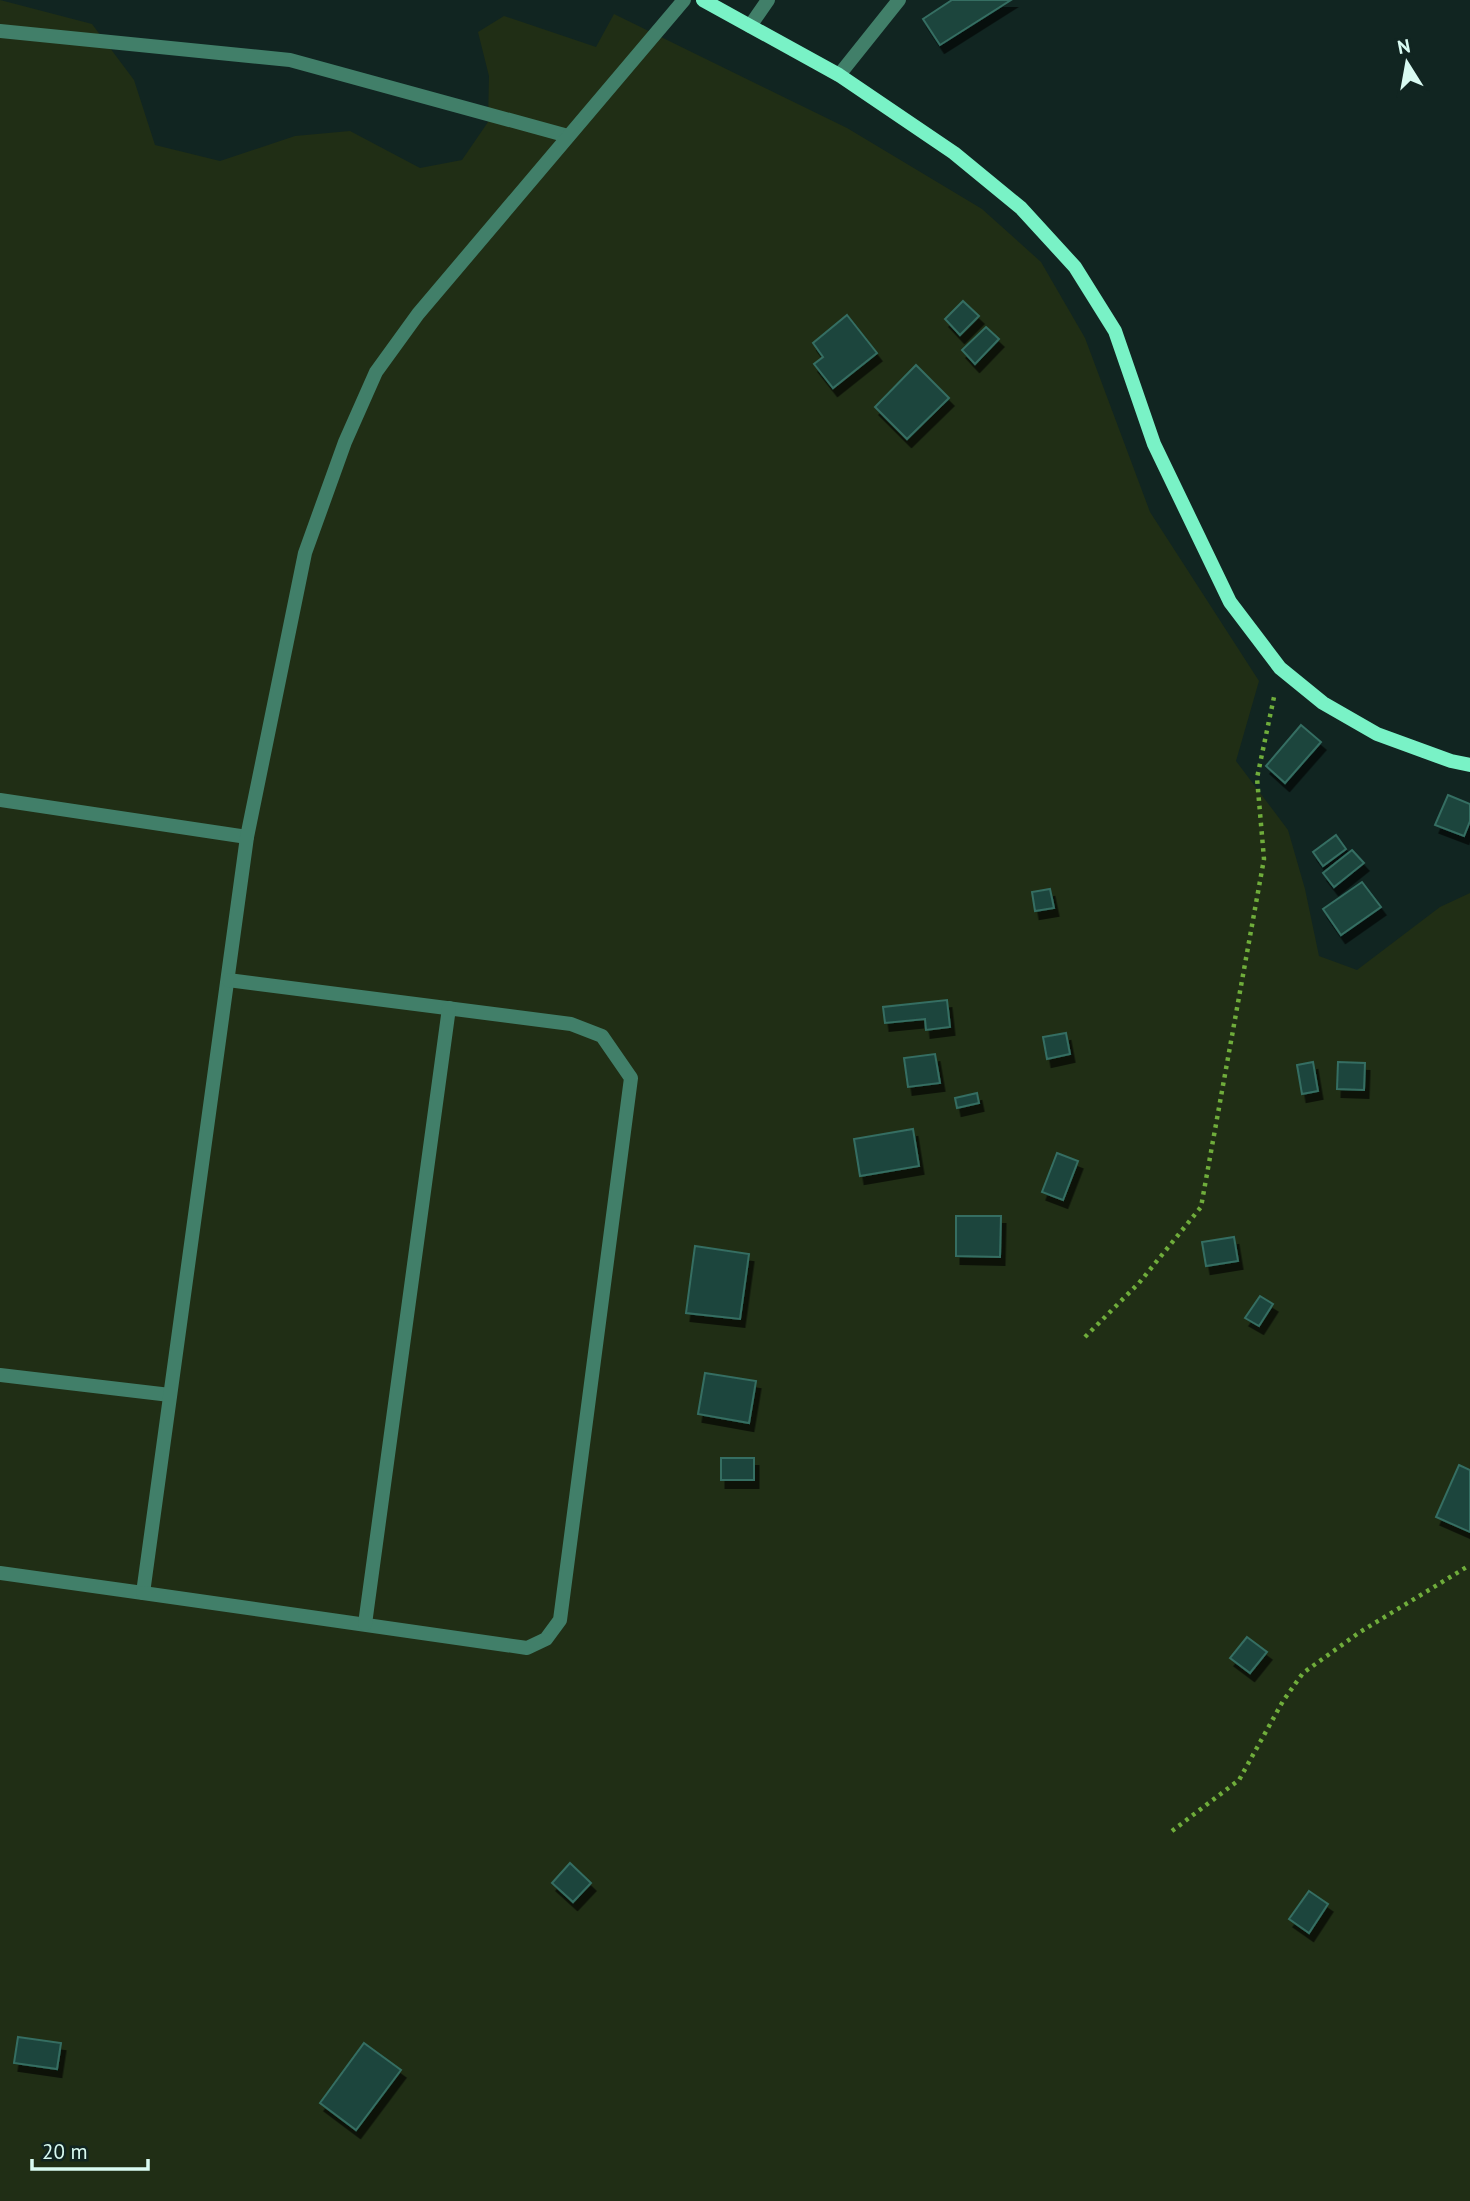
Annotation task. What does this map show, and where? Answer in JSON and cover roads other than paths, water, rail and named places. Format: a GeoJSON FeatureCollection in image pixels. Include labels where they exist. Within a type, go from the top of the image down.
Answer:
{"type":"FeatureCollection","features":[{"type":"Feature","properties":{"kind":"street"},"geometry":{"type":"LineString","coordinates":[[143,1593],[247,837],[305,553],[345,442],[376,372],[418,313],[684,0]]}},
{"type":"Feature","properties":{"kind":"street"},"geometry":{"type":"LineString","coordinates":[[703,0],[839,75],[954,153],[1021,208],[1075,267],[1115,331],[1154,444],[1230,602],[1280,668],[1323,703],[1377,734],[1451,761],[1470,765]]}},
{"type":"Feature","properties":{"kind":"street"},"geometry":{"type":"LineString","coordinates":[[750,26],[768,0]]}},
{"type":"Feature","properties":{"kind":"street"},"geometry":{"type":"LineString","coordinates":[[839,75],[899,0]]}},
{"type":"Feature","properties":{"kind":"street"},"geometry":{"type":"LineString","coordinates":[[0,31],[290,60],[568,136]]}},
{"type":"Feature","properties":{"kind":"street"},"geometry":{"type":"LineString","coordinates":[[0,800],[247,837]]}},
{"type":"Feature","properties":{"kind":"street"},"geometry":{"type":"LineString","coordinates":[[0,1573],[527,1648],[547,1639],[560,1620],[631,1078],[602,1036],[571,1024],[228,980]]}},
{"type":"Feature","properties":{"kind":"street"},"geometry":{"type":"LineString","coordinates":[[365,1625],[449,1008]]}},
{"type":"Feature","properties":{"kind":"street"},"geometry":{"type":"LineString","coordinates":[[0,1375],[170,1395]]}}]}
